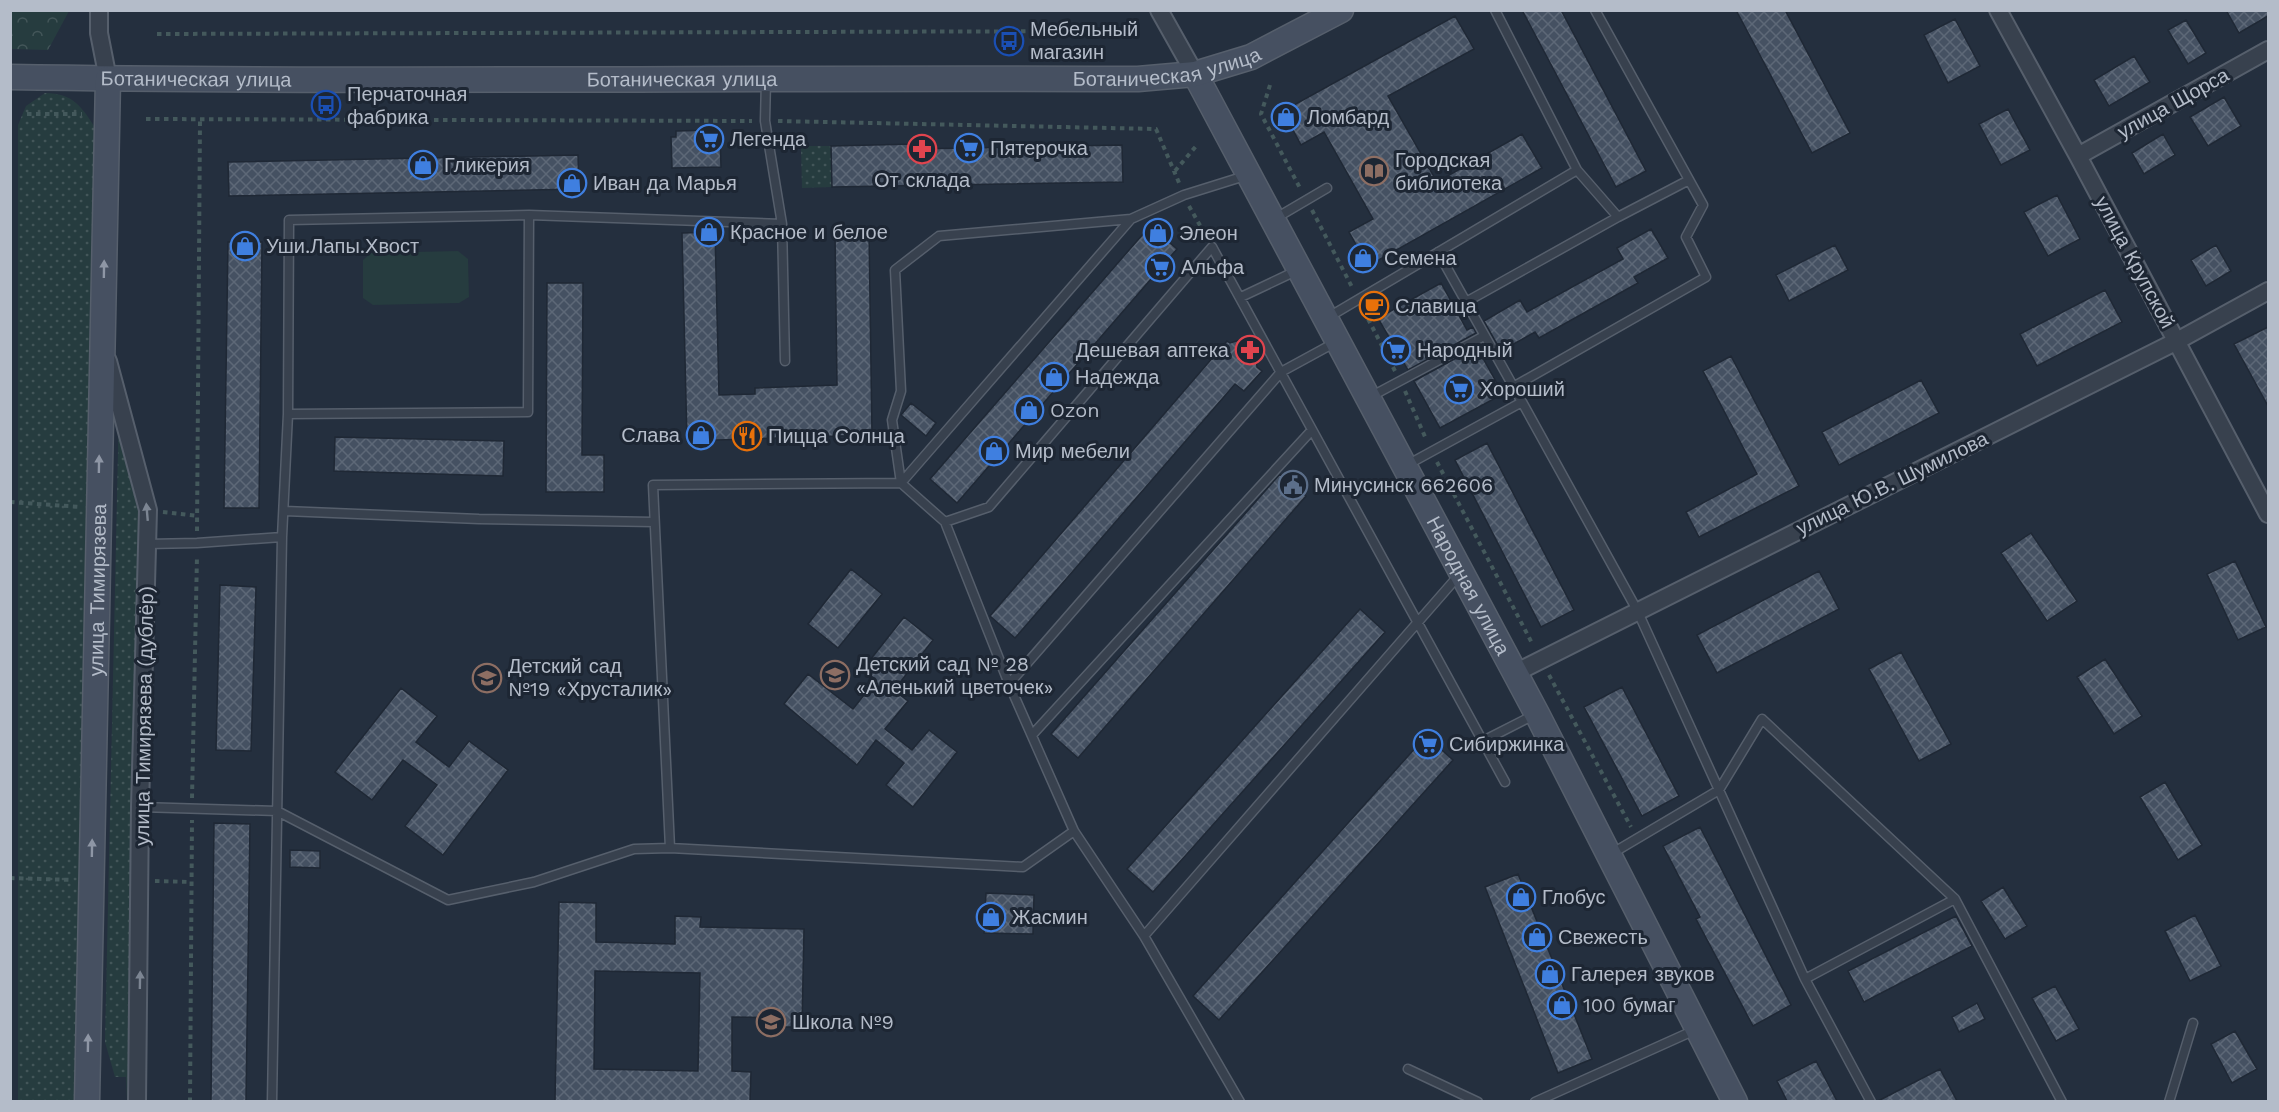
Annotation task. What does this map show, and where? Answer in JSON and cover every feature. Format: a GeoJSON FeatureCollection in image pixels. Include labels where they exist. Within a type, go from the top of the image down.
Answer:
{"type":"FeatureCollection","features":[{"type":"Feature","properties":{"kind":"street"},"geometry":{"type":"LineString","coordinates":[[99,10],[99,33],[108,79]]}},
{"type":"Feature","properties":{"kind":"street","name":"Народная улица"},"geometry":{"type":"LineString","coordinates":[[1159,10],[1402,467],[1537,714],[1736,1101]]}},
{"type":"Feature","properties":{"kind":"street","name":"Ботаническая улица"},"geometry":{"type":"LineString","coordinates":[[10,77],[326,81],[766,77],[1138,79],[1195,74],[1251,57],[1341,10]]}},
{"type":"Feature","properties":{"kind":"street","name":"улица Крупской"},"geometry":{"type":"LineString","coordinates":[[1998,10],[2268,514]]}},
{"type":"Feature","properties":{"kind":"street","name":"улица Щорса"},"geometry":{"type":"LineString","coordinates":[[2078,156],[2268,50]]}},
{"type":"Feature","properties":{"kind":"street","name":"улица Тимирязева"},"geometry":{"type":"LineString","coordinates":[[87,1101],[108,79]]}},
{"type":"Feature","properties":{"kind":"street","name":"улица Ю.В. Шумилова"},"geometry":{"type":"LineString","coordinates":[[1515,673],[2177,341],[2268,291]]}},
{"type":"Feature","properties":{"kind":"street","name":"улица Тимирязева (дублёр)"},"geometry":{"type":"LineString","coordinates":[[102,337],[148,510],[140,807],[137,1101]]}},
{"type":"Feature","properties":{"kind":"lane"},"geometry":{"type":"LineString","coordinates":[[1495,10],[1577,170],[1618,217]]}},
{"type":"Feature","properties":{"kind":"lane"},"geometry":{"type":"LineString","coordinates":[[1513,387],[1706,277],[1686,237],[1704,206],[1595,10]]}},
{"type":"Feature","properties":{"kind":"lane"},"geometry":{"type":"LineString","coordinates":[[766,77],[765,121],[782,224],[785,361]]}},
{"type":"Feature","properties":{"kind":"lane"},"geometry":{"type":"LineString","coordinates":[[1325,320],[1577,170]]}},
{"type":"Feature","properties":{"kind":"lane"},"geometry":{"type":"LineString","coordinates":[[1240,1101],[1144,936],[1074,831],[1009,684],[945,522],[901,483],[892,420],[901,391],[895,270],[939,236],[1131,219],[1184,195],[1248,174]]}},
{"type":"Feature","properties":{"kind":"lane"},"geometry":{"type":"LineString","coordinates":[[1466,302],[1689,180]]}},
{"type":"Feature","properties":{"kind":"lane"},"geometry":{"type":"LineString","coordinates":[[1272,220],[1328,188]]}},
{"type":"Feature","properties":{"kind":"lane"},"geometry":{"type":"LineString","coordinates":[[272,1101],[282,537],[288,414],[289,220],[529,215],[782,224]]}},
{"type":"Feature","properties":{"kind":"lane"},"geometry":{"type":"LineString","coordinates":[[288,414],[528,412],[529,215]]}},
{"type":"Feature","properties":{"kind":"lane"},"geometry":{"type":"LineString","coordinates":[[670,848],[653,485],[901,483],[1131,219]]}},
{"type":"Feature","properties":{"kind":"lane"},"geometry":{"type":"LineString","coordinates":[[945,522],[989,507],[1212,247],[1505,782]]}},
{"type":"Feature","properties":{"kind":"lane"},"geometry":{"type":"LineString","coordinates":[[1438,252],[1637,610],[1805,979],[1871,1101]]}},
{"type":"Feature","properties":{"kind":"lane"},"geometry":{"type":"LineString","coordinates":[[1241,297],[1299,270]]}},
{"type":"Feature","properties":{"kind":"lane"},"geometry":{"type":"LineString","coordinates":[[1367,399],[1484,336]]}},
{"type":"Feature","properties":{"kind":"lane"},"geometry":{"type":"LineString","coordinates":[[1009,684],[1281,372],[1336,342]]}},
{"type":"Feature","properties":{"kind":"lane"},"geometry":{"type":"LineString","coordinates":[[1402,467],[1522,402]]}},
{"type":"Feature","properties":{"kind":"lane"},"geometry":{"type":"LineString","coordinates":[[1032,735],[1312,429]]}},
{"type":"Feature","properties":{"kind":"lane"},"geometry":{"type":"LineString","coordinates":[[285,511],[479,519],[654,522]]}},
{"type":"Feature","properties":{"kind":"lane"},"geometry":{"type":"LineString","coordinates":[[147,544],[282,537]]}},
{"type":"Feature","properties":{"kind":"lane"},"geometry":{"type":"LineString","coordinates":[[1144,936],[1461,573]]}},
{"type":"Feature","properties":{"kind":"lane"},"geometry":{"type":"LineString","coordinates":[[1483,741],[1537,714]]}},
{"type":"Feature","properties":{"kind":"lane"},"geometry":{"type":"LineString","coordinates":[[1609,855],[1719,790],[1762,719],[1955,899],[2062,1101]]}},
{"type":"Feature","properties":{"kind":"lane"},"geometry":{"type":"LineString","coordinates":[[140,807],[277,811],[448,900],[534,882],[634,849],[670,848],[1023,867],[1074,831]]}},
{"type":"Feature","properties":{"kind":"lane"},"geometry":{"type":"LineString","coordinates":[[1805,979],[1955,899]]}},
{"type":"Feature","properties":{"kind":"lane"},"geometry":{"type":"LineString","coordinates":[[2169,1101],[2193,1023]]}},
{"type":"Feature","properties":{"kind":"lane"},"geometry":{"type":"LineString","coordinates":[[1535,1101],[1698,1029]]}},
{"type":"Feature","properties":{"kind":"lane"},"geometry":{"type":"LineString","coordinates":[[1408,1069],[1478,1101]]}},
{"type":"Feature","properties":{"kind":"path"},"geometry":{"type":"LineString","coordinates":[[157,34],[1119,31]]}},
{"type":"Feature","properties":{"kind":"path"},"geometry":{"type":"LineString","coordinates":[[27,114],[82,114]]}},
{"type":"Feature","properties":{"kind":"path"},"geometry":{"type":"LineString","coordinates":[[146,118],[200,121],[765,121],[1156,129]]}},
{"type":"Feature","properties":{"kind":"path"},"geometry":{"type":"LineString","coordinates":[[190,1101],[200,121]]}},
{"type":"Feature","properties":{"kind":"path"},"geometry":{"type":"LineString","coordinates":[[1175,171],[1197,145]]}},
{"type":"Feature","properties":{"kind":"green space"},"geometry":{"type":"Polygon","coordinates":[[[11,10],[69,11],[48,50],[11,49],[11,10]]]}},
{"type":"Feature","properties":{"kind":"green space"},"geometry":{"type":"Polygon","coordinates":[[[45,93],[63,96],[76,103],[96,129],[78,1101],[18,1101],[18,125],[26,106],[45,93]]]}},
{"type":"Feature","properties":{"kind":"green space"},"geometry":{"type":"Polygon","coordinates":[[[801,146],[831,146],[832,187],[802,188],[801,146]]]}},
{"type":"Feature","properties":{"kind":"green space"},"geometry":{"type":"Polygon","coordinates":[[[458,251],[468,259],[469,297],[459,303],[373,305],[363,298],[363,260],[371,253],[458,251]]]}},
{"type":"Feature","properties":{"kind":"green space"},"geometry":{"type":"Polygon","coordinates":[[[119,406],[141,476],[131,1101],[127,1101],[126,1077],[115,1077],[105,1042],[119,406]]]}},
{"type":"Feature","properties":{"kind":"building"},"geometry":{"type":"Polygon","coordinates":[[[1522,10],[1561,10],[1646,171],[1616,187],[1522,10]]]}},
{"type":"Feature","properties":{"kind":"building"},"geometry":{"type":"Polygon","coordinates":[[[1736,10],[1785,10],[1850,133],[1812,153],[1736,10]]]}},
{"type":"Feature","properties":{"kind":"building"},"geometry":{"type":"Polygon","coordinates":[[[2226,10],[2268,10],[2268,16],[2239,33],[2226,10]]]}},
{"type":"Feature","properties":{"kind":"building"},"geometry":{"type":"Polygon","coordinates":[[[1455,16],[1474,49],[1388,96],[1437,182],[1522,134],[1542,168],[1368,266],[1349,232],[1373,219],[1324,132],[1301,145],[1283,111],[1455,16]]]}},
{"type":"Feature","properties":{"kind":"building"},"geometry":{"type":"Polygon","coordinates":[[[1955,19],[1980,66],[1948,83],[1924,35],[1955,19]]]}},
{"type":"Feature","properties":{"kind":"building"},"geometry":{"type":"Polygon","coordinates":[[[2186,20],[2206,53],[2188,64],[2168,30],[2186,20]]]}},
{"type":"Feature","properties":{"kind":"building"},"geometry":{"type":"Polygon","coordinates":[[[2134,56],[2150,82],[2109,106],[2094,80],[2134,56]]]}},
{"type":"Feature","properties":{"kind":"building"},"geometry":{"type":"Polygon","coordinates":[[[2224,97],[2241,126],[2208,146],[2190,117],[2224,97]]]}},
{"type":"Feature","properties":{"kind":"building"},"geometry":{"type":"Polygon","coordinates":[[[2008,109],[2030,150],[2001,165],[1979,124],[2008,109]]]}},
{"type":"Feature","properties":{"kind":"building"},"geometry":{"type":"Polygon","coordinates":[[[715,130],[715,136],[720,136],[721,167],[672,168],[671,137],[676,137],[676,131],[715,130]]]}},
{"type":"Feature","properties":{"kind":"building"},"geometry":{"type":"Polygon","coordinates":[[[2163,134],[2175,155],[2144,174],[2132,153],[2163,134]]]}},
{"type":"Feature","properties":{"kind":"building"},"geometry":{"type":"Polygon","coordinates":[[[915,144],[915,149],[1122,145],[1123,182],[832,187],[831,146],[915,144]]]}},
{"type":"Feature","properties":{"kind":"building"},"geometry":{"type":"Polygon","coordinates":[[[578,155],[579,189],[229,196],[228,162],[578,155]]]}},
{"type":"Feature","properties":{"kind":"building"},"geometry":{"type":"Polygon","coordinates":[[[2057,195],[2080,239],[2048,256],[2024,212],[2057,195]]]}},
{"type":"Feature","properties":{"kind":"building"},"geometry":{"type":"Polygon","coordinates":[[[1150,226],[1177,249],[957,503],[930,479],[1150,226]]]}},
{"type":"Feature","properties":{"kind":"building"},"geometry":{"type":"Polygon","coordinates":[[[1651,229],[1668,258],[1634,277],[1638,283],[1539,338],[1535,332],[1501,351],[1484,321],[1520,300],[1527,312],[1623,259],[1617,248],[1651,229]]]}},
{"type":"Feature","properties":{"kind":"building"},"geometry":{"type":"Polygon","coordinates":[[[869,231],[872,435],[687,441],[682,233],[715,232],[719,395],[755,394],[755,388],[837,385],[835,232],[869,231]]]}},
{"type":"Feature","properties":{"kind":"building"},"geometry":{"type":"Polygon","coordinates":[[[228,242],[262,242],[259,508],[224,508],[228,242]]]}},
{"type":"Feature","properties":{"kind":"building"},"geometry":{"type":"Polygon","coordinates":[[[1835,245],[1848,270],[1789,301],[1776,275],[1835,245]]]}},
{"type":"Feature","properties":{"kind":"building"},"geometry":{"type":"Polygon","coordinates":[[[2216,245],[2231,271],[2206,286],[2191,260],[2216,245]]]}},
{"type":"Feature","properties":{"kind":"building"},"geometry":{"type":"Polygon","coordinates":[[[547,283],[583,283],[582,455],[604,455],[604,492],[546,492],[547,283]]]}},
{"type":"Feature","properties":{"kind":"building"},"geometry":{"type":"Polygon","coordinates":[[[1441,283],[1467,330],[1473,327],[1476,333],[1408,370],[1378,318],[1441,283]]]}},
{"type":"Feature","properties":{"kind":"building"},"geometry":{"type":"Polygon","coordinates":[[[2105,290],[2122,322],[2037,366],[2020,334],[2105,290]]]}},
{"type":"Feature","properties":{"kind":"building"},"geometry":{"type":"Polygon","coordinates":[[[2268,327],[2268,406],[2234,344],[2268,327]]]}},
{"type":"Feature","properties":{"kind":"building"},"geometry":{"type":"Polygon","coordinates":[[[1243,339],[1255,346],[1257,367],[1262,371],[1244,391],[1235,384],[1015,638],[990,616],[1227,341],[1230,343],[1243,339]]]}},
{"type":"Feature","properties":{"kind":"building","name":"Хороший"},"geometry":{"type":"Polygon","coordinates":[[[1482,344],[1490,357],[1484,360],[1503,394],[1440,428],[1414,381],[1482,344]]]}},
{"type":"Feature","properties":{"kind":"building"},"geometry":{"type":"Polygon","coordinates":[[[1731,356],[1799,486],[1699,537],[1686,512],[1757,474],[1703,371],[1731,356]]]}},
{"type":"Feature","properties":{"kind":"building"},"geometry":{"type":"Polygon","coordinates":[[[1921,380],[1939,413],[1839,465],[1822,432],[1921,380]]]}},
{"type":"Feature","properties":{"kind":"building"},"geometry":{"type":"Polygon","coordinates":[[[911,403],[936,423],[926,436],[901,415],[911,403]]]}},
{"type":"Feature","properties":{"kind":"building"},"geometry":{"type":"Polygon","coordinates":[[[335,437],[504,441],[503,476],[334,471],[335,437]]]}},
{"type":"Feature","properties":{"kind":"building"},"geometry":{"type":"Polygon","coordinates":[[[1487,443],[1574,610],[1541,627],[1455,460],[1487,443]]]}},
{"type":"Feature","properties":{"kind":"building"},"geometry":{"type":"Polygon","coordinates":[[[1280,474],[1306,496],[1078,758],[1051,734],[1280,474]]]}},
{"type":"Feature","properties":{"kind":"building"},"geometry":{"type":"Polygon","coordinates":[[[2031,533],[2077,601],[2047,621],[2001,553],[2031,533]]]}},
{"type":"Feature","properties":{"kind":"building"},"geometry":{"type":"Polygon","coordinates":[[[2235,561],[2266,627],[2238,640],[2207,574],[2235,561]]]}},
{"type":"Feature","properties":{"kind":"building"},"geometry":{"type":"Polygon","coordinates":[[[851,569],[882,594],[838,648],[808,624],[851,569]]]}},
{"type":"Feature","properties":{"kind":"building"},"geometry":{"type":"Polygon","coordinates":[[[1819,571],[1839,609],[1717,673],[1697,635],[1819,571]]]}},
{"type":"Feature","properties":{"kind":"building"},"geometry":{"type":"Polygon","coordinates":[[[220,585],[256,587],[251,751],[216,750],[220,585]]]}},
{"type":"Feature","properties":{"kind":"building"},"geometry":{"type":"Polygon","coordinates":[[[1360,609],[1385,632],[1153,892],[1127,869],[1360,609]]]}},
{"type":"Feature","properties":{"kind":"building"},"geometry":{"type":"Polygon","coordinates":[[[904,617],[933,640],[894,690],[908,701],[885,729],[912,750],[929,730],[957,752],[913,807],[886,785],[904,763],[876,740],[857,765],[784,704],[808,674],[853,709],[876,680],[863,669],[904,617]]]}},
{"type":"Feature","properties":{"kind":"building"},"geometry":{"type":"Polygon","coordinates":[[[1901,652],[1951,744],[1919,761],[1869,669],[1901,652]]]}},
{"type":"Feature","properties":{"kind":"building"},"geometry":{"type":"Polygon","coordinates":[[[2105,659],[2142,716],[2114,734],[2077,677],[2105,659]]]}},
{"type":"Feature","properties":{"kind":"building"},"geometry":{"type":"Polygon","coordinates":[[[1622,687],[1679,796],[1642,816],[1584,707],[1622,687]]]}},
{"type":"Feature","properties":{"kind":"building"},"geometry":{"type":"Polygon","coordinates":[[[401,688],[437,716],[416,742],[449,767],[469,741],[508,770],[443,855],[405,826],[437,785],[403,760],[372,800],[335,772],[401,688]]]}},
{"type":"Feature","properties":{"kind":"building"},"geometry":{"type":"Polygon","coordinates":[[[1426,736],[1453,760],[1219,1020],[1193,996],[1426,736]]]}},
{"type":"Feature","properties":{"kind":"building"},"geometry":{"type":"Polygon","coordinates":[[[2165,782],[2202,845],[2178,860],[2140,797],[2165,782]]]}},
{"type":"Feature","properties":{"kind":"building"},"geometry":{"type":"Polygon","coordinates":[[[214,823],[250,824],[246,1101],[211,1101],[214,823]]]}},
{"type":"Feature","properties":{"kind":"building"},"geometry":{"type":"Polygon","coordinates":[[[1700,827],[1791,1005],[1753,1026],[1696,919],[1700,917],[1663,846],[1700,827]]]}},
{"type":"Feature","properties":{"kind":"building"},"geometry":{"type":"Polygon","coordinates":[[[290,850],[320,851],[320,868],[290,867],[290,850]]]}},
{"type":"Feature","properties":{"kind":"building"},"geometry":{"type":"Polygon","coordinates":[[[1518,874],[1592,1059],[1558,1073],[1485,887],[1518,874]]]}},
{"type":"Feature","properties":{"kind":"building"},"geometry":{"type":"Polygon","coordinates":[[[2003,887],[2027,926],[2005,939],[1981,901],[2003,887]]]}},
{"type":"Feature","properties":{"kind":"building"},"geometry":{"type":"Polygon","coordinates":[[[986,893],[1034,895],[1033,934],[984,933],[986,893]]]}},
{"type":"Feature","properties":{"kind":"building"},"geometry":{"type":"Polygon","coordinates":[[[559,902],[596,903],[596,942],[675,944],[675,916],[701,917],[700,927],[804,929],[802,1027],[784,1027],[785,1018],[732,1017],[732,1071],[751,1072],[750,1101],[555,1101],[559,902]],[[595,971],[594,1069],[698,1071],[700,973],[595,971]]]}},
{"type":"Feature","properties":{"kind":"building"},"geometry":{"type":"Polygon","coordinates":[[[2195,915],[2221,966],[2190,981],[2165,931],[2195,915]]]}},
{"type":"Feature","properties":{"kind":"building"},"geometry":{"type":"Polygon","coordinates":[[[1956,916],[1972,946],[1864,1002],[1848,971],[1956,916]]]}},
{"type":"Feature","properties":{"kind":"building"},"geometry":{"type":"Polygon","coordinates":[[[2055,986],[2079,1029],[2056,1041],[2032,998],[2055,986]]]}},
{"type":"Feature","properties":{"kind":"building"},"geometry":{"type":"Polygon","coordinates":[[[1977,1003],[1985,1019],[1959,1032],[1952,1017],[1977,1003]]]}},
{"type":"Feature","properties":{"kind":"building"},"geometry":{"type":"Polygon","coordinates":[[[2235,1031],[2257,1069],[2232,1083],[2211,1044],[2235,1031]]]}},
{"type":"Feature","properties":{"kind":"building"},"geometry":{"type":"Polygon","coordinates":[[[1816,1061],[1837,1101],[1787,1101],[1777,1081],[1816,1061]]]}},
{"type":"Feature","properties":{"kind":"building"},"geometry":{"type":"Polygon","coordinates":[[[1940,1069],[1957,1101],[1878,1101],[1940,1069]]]}},
{"type":"Feature","properties":{"kind":"place","name":"Мебельный магазин"},"geometry":{"type":"Point","coordinates":[1009,41]}},
{"type":"Feature","properties":{"kind":"place","name":"Перчаточная фабрика"},"geometry":{"type":"Point","coordinates":[326,105]}},
{"type":"Feature","properties":{"kind":"place","name":"Ломбард"},"geometry":{"type":"Point","coordinates":[1286,117]}},
{"type":"Feature","properties":{"kind":"place","name":"Легенда"},"geometry":{"type":"Point","coordinates":[709,139]}},
{"type":"Feature","properties":{"kind":"place","name":"Пятерочка"},"geometry":{"type":"Point","coordinates":[969,148]}},
{"type":"Feature","properties":{"kind":"place","name":"От склада"},"geometry":{"type":"Point","coordinates":[922,149]}},
{"type":"Feature","properties":{"kind":"place","name":"Гликерия"},"geometry":{"type":"Point","coordinates":[423,165]}},
{"type":"Feature","properties":{"kind":"place","name":"Городская библиотека"},"geometry":{"type":"Point","coordinates":[1374,171]}},
{"type":"Feature","properties":{"kind":"place","name":"Иван да Марья"},"geometry":{"type":"Point","coordinates":[572,183]}},
{"type":"Feature","properties":{"kind":"place","name":"Красное и белое"},"geometry":{"type":"Point","coordinates":[709,232]}},
{"type":"Feature","properties":{"kind":"place","name":"Элеон"},"geometry":{"type":"Point","coordinates":[1158,233]}},
{"type":"Feature","properties":{"kind":"place","name":"Уши.Лапы.Хвост"},"geometry":{"type":"Point","coordinates":[245,246]}},
{"type":"Feature","properties":{"kind":"place","name":"Семена"},"geometry":{"type":"Point","coordinates":[1363,258]}},
{"type":"Feature","properties":{"kind":"place","name":"Альфа"},"geometry":{"type":"Point","coordinates":[1160,267]}},
{"type":"Feature","properties":{"kind":"place","name":"Славица"},"geometry":{"type":"Point","coordinates":[1374,306]}},
{"type":"Feature","properties":{"kind":"place","name":"Дешевая аптека"},"geometry":{"type":"Point","coordinates":[1250,350]}},
{"type":"Feature","properties":{"kind":"place","name":"Народный"},"geometry":{"type":"Point","coordinates":[1396,350]}},
{"type":"Feature","properties":{"kind":"place","name":"Надежда"},"geometry":{"type":"Point","coordinates":[1054,377]}},
{"type":"Feature","properties":{"kind":"place","name":"Хороший"},"geometry":{"type":"Point","coordinates":[1459,389]}},
{"type":"Feature","properties":{"kind":"place","name":"Ozon"},"geometry":{"type":"Point","coordinates":[1029,410]}},
{"type":"Feature","properties":{"kind":"place","name":"Слава"},"geometry":{"type":"Point","coordinates":[701,435]}},
{"type":"Feature","properties":{"kind":"place","name":"Пицца Солнца"},"geometry":{"type":"Point","coordinates":[747,436]}},
{"type":"Feature","properties":{"kind":"place","name":"Мир мебели"},"geometry":{"type":"Point","coordinates":[994,451]}},
{"type":"Feature","properties":{"kind":"place","name":"Минусинск 662606"},"geometry":{"type":"Point","coordinates":[1293,485]}},
{"type":"Feature","properties":{"kind":"place","name":"Детский сад № 28 «Аленький цветочек»"},"geometry":{"type":"Point","coordinates":[835,675]}},
{"type":"Feature","properties":{"kind":"place","name":"Детский сад №19 «Хрусталик»"},"geometry":{"type":"Point","coordinates":[487,678]}},
{"type":"Feature","properties":{"kind":"place","name":"Сибиржинка"},"geometry":{"type":"Point","coordinates":[1428,744]}},
{"type":"Feature","properties":{"kind":"place","name":"Глобус"},"geometry":{"type":"Point","coordinates":[1521,897]}},
{"type":"Feature","properties":{"kind":"place","name":"Жасмин"},"geometry":{"type":"Point","coordinates":[991,917]}},
{"type":"Feature","properties":{"kind":"place","name":"Свежесть"},"geometry":{"type":"Point","coordinates":[1537,937]}},
{"type":"Feature","properties":{"kind":"place","name":"Галерея звуков"},"geometry":{"type":"Point","coordinates":[1550,974]}},
{"type":"Feature","properties":{"kind":"place","name":"100 бумаг"},"geometry":{"type":"Point","coordinates":[1562,1005]}},
{"type":"Feature","properties":{"kind":"place","name":"Школа №9"},"geometry":{"type":"Point","coordinates":[771,1022]}}]}
